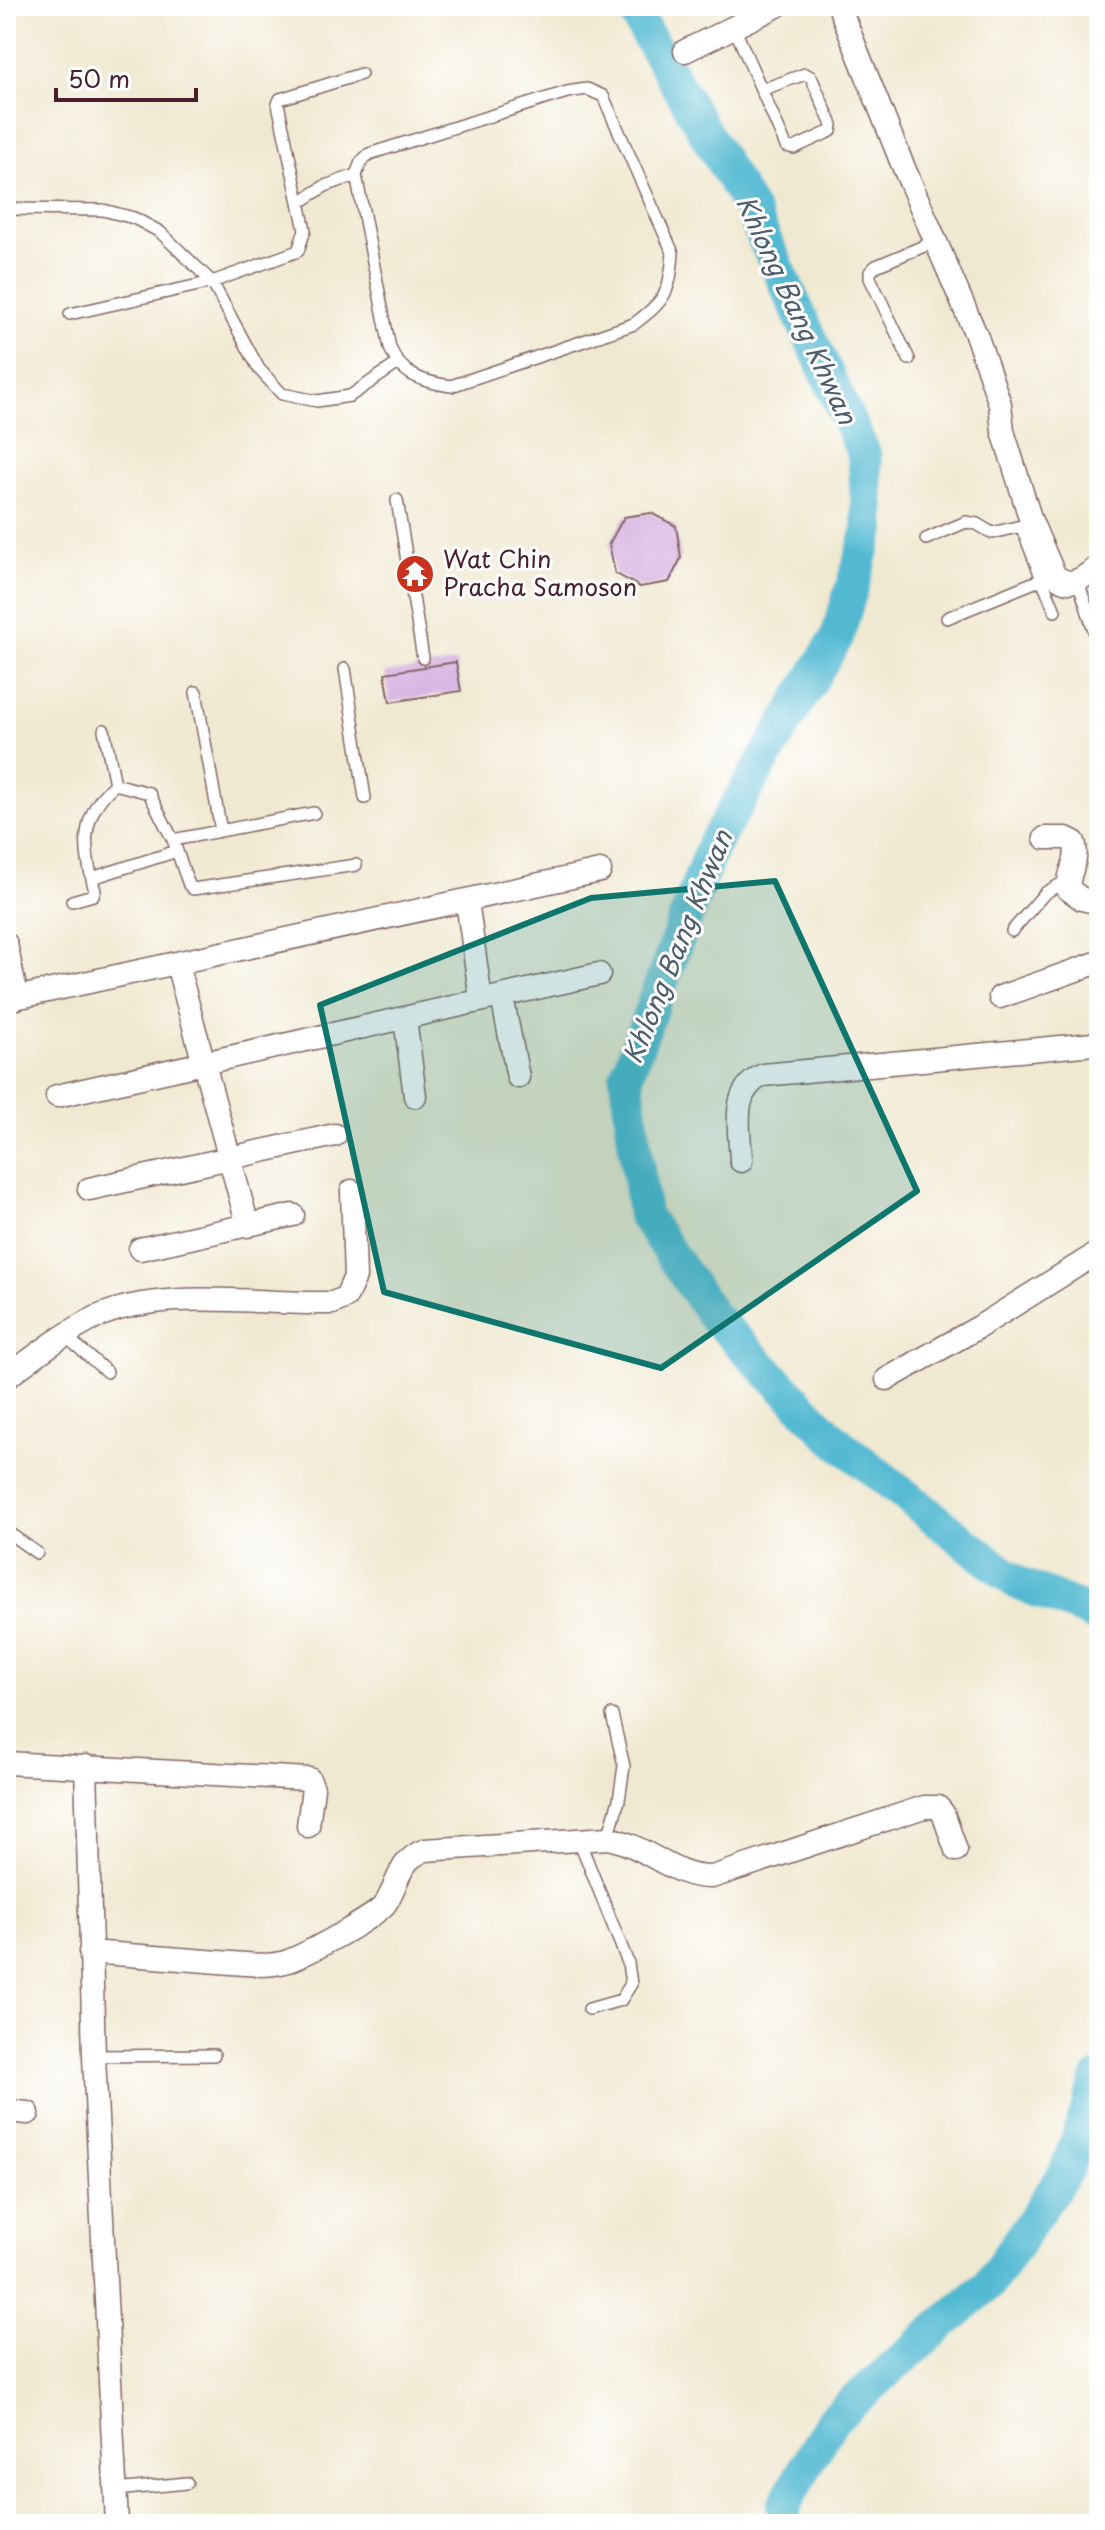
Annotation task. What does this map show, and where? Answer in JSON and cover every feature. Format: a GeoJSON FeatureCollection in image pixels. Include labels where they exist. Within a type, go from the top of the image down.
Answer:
{"type":"FeatureCollection","features":[{"type":"Feature","properties":{"kind":"street"},"geometry":{"type":"LineString","coordinates":[[685,51],[777,6]]}},
{"type":"Feature","properties":{"kind":"street"},"geometry":{"type":"LineString","coordinates":[[839,6],[991,376],[1010,456],[1048,577],[1068,584],[1078,581],[1099,566]]}},
{"type":"Feature","properties":{"kind":"street"},"geometry":{"type":"LineString","coordinates":[[1045,838],[1066,838],[1074,842],[1076,862],[1068,880],[1068,889],[1073,895],[1099,903]]}},
{"type":"Feature","properties":{"kind":"street"},"geometry":{"type":"LineString","coordinates":[[6,944],[11,999],[600,871]]}},
{"type":"Feature","properties":{"kind":"street"},"geometry":{"type":"LineString","coordinates":[[467,901],[492,998],[518,1077]]}},
{"type":"Feature","properties":{"kind":"street"},"geometry":{"type":"LineString","coordinates":[[1000,997],[1099,962]]}},
{"type":"Feature","properties":{"kind":"street"},"geometry":{"type":"LineString","coordinates":[[177,964],[248,1226]]}},
{"type":"Feature","properties":{"kind":"street"},"geometry":{"type":"LineString","coordinates":[[57,1096],[599,974]]}},
{"type":"Feature","properties":{"kind":"street"},"geometry":{"type":"LineString","coordinates":[[405,1018],[415,1096]]}},
{"type":"Feature","properties":{"kind":"street"},"geometry":{"type":"LineString","coordinates":[[741,1161],[741,1094],[750,1081],[763,1075],[1093,1044],[1099,1040]]}},
{"type":"Feature","properties":{"kind":"street"},"geometry":{"type":"LineString","coordinates":[[89,1189],[335,1135]]}},
{"type":"Feature","properties":{"kind":"street"},"geometry":{"type":"LineString","coordinates":[[6,1378],[64,1335],[124,1307],[214,1300],[333,1303],[346,1297],[355,1277],[352,1191]]}},
{"type":"Feature","properties":{"kind":"street"},"geometry":{"type":"LineString","coordinates":[[140,1249],[293,1215]]}},
{"type":"Feature","properties":{"kind":"street"},"geometry":{"type":"LineString","coordinates":[[887,1379],[979,1327],[1099,1252]]}},
{"type":"Feature","properties":{"kind":"street"},"geometry":{"type":"LineString","coordinates":[[6,1763],[309,1779],[313,1788],[308,1826]]}},
{"type":"Feature","properties":{"kind":"street"},"geometry":{"type":"LineString","coordinates":[[86,1766],[94,2056],[117,2524]]}},
{"type":"Feature","properties":{"kind":"street"},"geometry":{"type":"LineString","coordinates":[[90,1952],[256,1965],[289,1961],[369,1918],[384,1906],[401,1869],[411,1856],[425,1850],[608,1838],[645,1850],[683,1874],[712,1877],[924,1807],[938,1807],[956,1850]]}},
{"type":"Feature","properties":{"kind":"lane"},"geometry":{"type":"LineString","coordinates":[[734,27],[761,90],[786,146],[794,148],[831,131],[832,125],[811,77],[805,74],[761,90]]}},
{"type":"Feature","properties":{"kind":"lane"},"geometry":{"type":"LineString","coordinates":[[70,314],[212,282],[298,251],[305,230],[278,109],[280,99],[361,74]]}},
{"type":"Feature","properties":{"kind":"lane"},"geometry":{"type":"LineString","coordinates":[[587,89],[603,96],[673,253],[671,280],[660,305],[634,324],[451,386],[424,382],[397,364],[390,348],[356,175],[361,162],[369,154],[567,92],[587,89]]}},
{"type":"Feature","properties":{"kind":"lane"},"geometry":{"type":"LineString","coordinates":[[300,202],[325,186],[356,175]]}},
{"type":"Feature","properties":{"kind":"lane"},"geometry":{"type":"LineString","coordinates":[[6,209],[103,210],[134,218],[160,232],[212,282],[259,369],[282,394],[317,401],[350,396],[397,364]]}},
{"type":"Feature","properties":{"kind":"lane"},"geometry":{"type":"LineString","coordinates":[[909,359],[870,278],[870,272],[876,266],[936,241]]}},
{"type":"Feature","properties":{"kind":"lane"},"geometry":{"type":"LineString","coordinates":[[397,500],[423,658]]}},
{"type":"Feature","properties":{"kind":"lane"},"geometry":{"type":"LineString","coordinates":[[926,539],[966,522],[977,524],[992,533],[1021,526],[1048,577],[1055,611]]}},
{"type":"Feature","properties":{"kind":"lane"},"geometry":{"type":"LineString","coordinates":[[947,618],[1048,577]]}},
{"type":"Feature","properties":{"kind":"lane"},"geometry":{"type":"LineString","coordinates":[[1078,581],[1099,646]]}},
{"type":"Feature","properties":{"kind":"lane"},"geometry":{"type":"LineString","coordinates":[[345,669],[365,798]]}},
{"type":"Feature","properties":{"kind":"lane"},"geometry":{"type":"LineString","coordinates":[[196,692],[221,831]]}},
{"type":"Feature","properties":{"kind":"lane"},"geometry":{"type":"LineString","coordinates":[[104,730],[115,784]]}},
{"type":"Feature","properties":{"kind":"lane"},"geometry":{"type":"LineString","coordinates":[[115,784],[149,793],[175,846],[189,885],[198,889],[356,865]]}},
{"type":"Feature","properties":{"kind":"lane"},"geometry":{"type":"LineString","coordinates":[[72,901],[93,895],[95,891],[88,864],[86,833],[101,796],[115,784]]}},
{"type":"Feature","properties":{"kind":"lane"},"geometry":{"type":"LineString","coordinates":[[92,878],[221,831],[314,813]]}},
{"type":"Feature","properties":{"kind":"lane"},"geometry":{"type":"LineString","coordinates":[[1012,931],[1045,893],[1068,880]]}},
{"type":"Feature","properties":{"kind":"lane"},"geometry":{"type":"LineString","coordinates":[[64,1335],[107,1372]]}},
{"type":"Feature","properties":{"kind":"lane"},"geometry":{"type":"LineString","coordinates":[[6,1531],[37,1553]]}},
{"type":"Feature","properties":{"kind":"lane"},"geometry":{"type":"LineString","coordinates":[[608,1838],[619,1800],[624,1766],[612,1715]]}},
{"type":"Feature","properties":{"kind":"lane"},"geometry":{"type":"LineString","coordinates":[[579,1840],[628,1963],[631,1984],[621,2000],[589,2009]]}},
{"type":"Feature","properties":{"kind":"lane"},"geometry":{"type":"LineString","coordinates":[[94,2056],[214,2055]]}},
{"type":"Feature","properties":{"kind":"lane"},"geometry":{"type":"LineString","coordinates":[[115,2490],[187,2483]]}},
{"type":"Feature","properties":{"kind":"highlighted area"},"geometry":{"type":"Polygon","coordinates":[[[775,881],[917,1191],[661,1368],[384,1292],[320,1005],[591,898],[775,881]]]}},
{"type":"Feature","properties":{"kind":"building"},"geometry":{"type":"Polygon","coordinates":[[[651,513],[676,526],[681,558],[669,582],[640,587],[615,573],[609,544],[624,517],[651,513]]]}},
{"type":"Feature","properties":{"kind":"building"},"geometry":{"type":"Polygon","coordinates":[[[456,662],[461,691],[390,702],[385,673],[456,662]]]}},
{"type":"Feature","properties":{"kind":"waterway","name":"Khlong Bang Khwan"},"geometry":{"type":"LineString","coordinates":[[633,6],[752,212],[864,454],[869,530],[837,637],[712,847],[626,1077],[644,1215],[713,1316],[835,1440],[1017,1583],[1099,1619]]}},
{"type":"Feature","properties":{"kind":"waterway","name":"Khlong Bang Khwan"},"geometry":{"type":"LineString","coordinates":[[783,2524],[783,2507],[832,2420],[989,2284],[1066,2171],[1099,2078]]}},
{"type":"Feature","properties":{"kind":"place","name":"Wat Chin Pracha Samoson"},"geometry":{"type":"Point","coordinates":[415,574]}}]}
